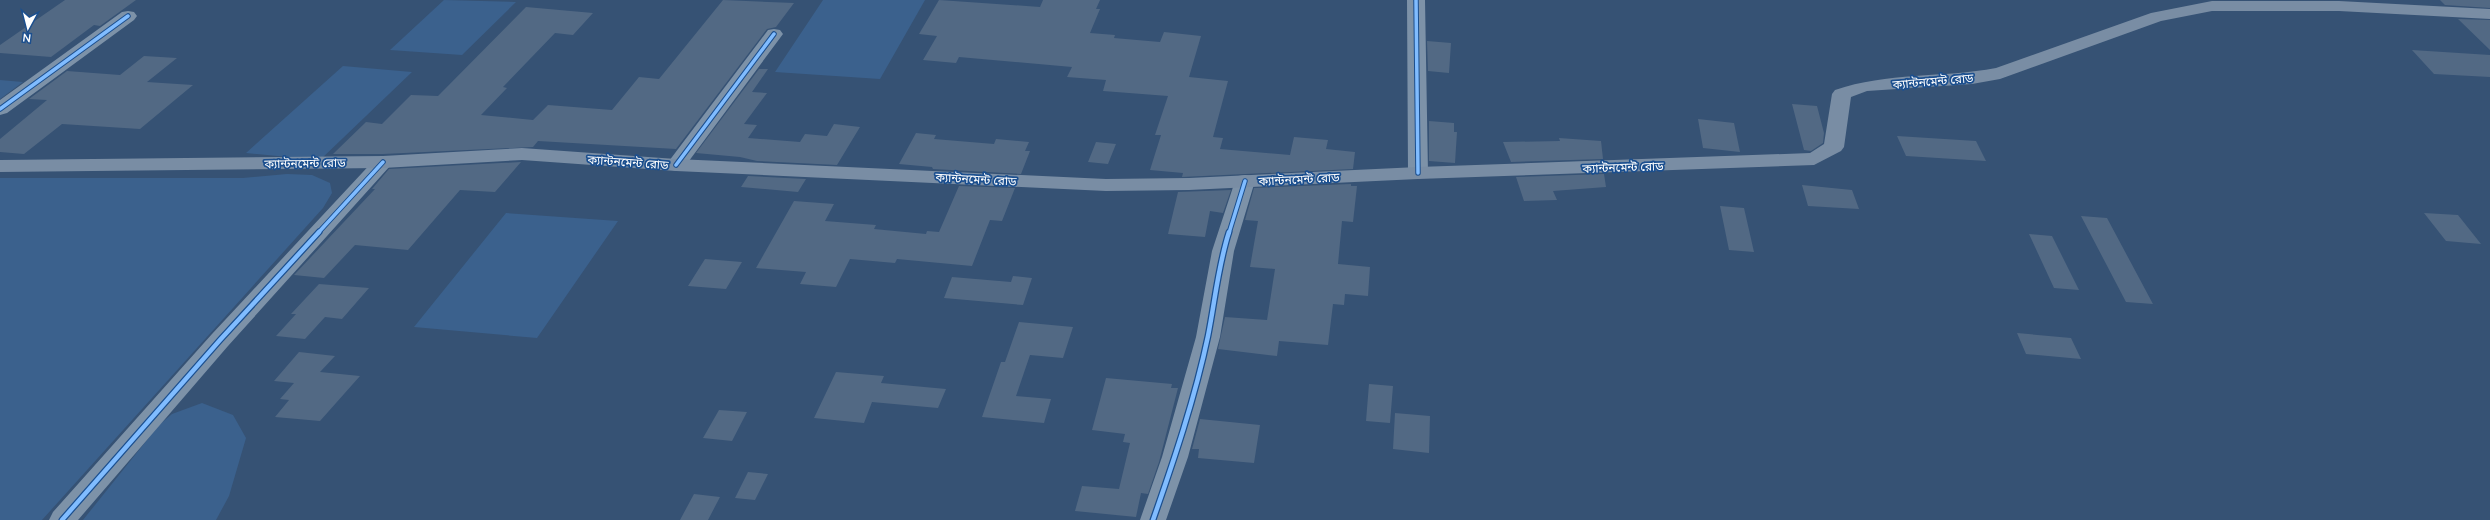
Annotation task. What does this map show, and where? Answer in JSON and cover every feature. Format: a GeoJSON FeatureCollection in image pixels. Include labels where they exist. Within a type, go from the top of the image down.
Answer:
{"type":"FeatureCollection","features":[{"type":"Feature","properties":{"kind":"main road","name":"ক্যান্টনমেন্ট রোড"},"geometry":{"type":"LineString","coordinates":[[0,166],[382,162],[522,154],[676,165],[1106,185],[1245,181],[1418,173],[1602,168],[1814,159],[1834,147],[1842,94],[1865,86],[1972,78],[2000,73],[2157,18],[2210,3],[2339,6],[2490,14]]}},
{"type":"Feature","properties":{"kind":"street"},"geometry":{"type":"LineString","coordinates":[[1416,0],[1418,173]]}},
{"type":"Feature","properties":{"kind":"street"},"geometry":{"type":"LineString","coordinates":[[0,109],[128,16]]}},
{"type":"Feature","properties":{"kind":"street"},"geometry":{"type":"LineString","coordinates":[[676,165],[774,34]]}},
{"type":"Feature","properties":{"kind":"street"},"geometry":{"type":"LineString","coordinates":[[62,520],[220,340],[382,162]]}},
{"type":"Feature","properties":{"kind":"street"},"geometry":{"type":"LineString","coordinates":[[1153,520],[1176,457],[1208,337],[1223,251],[1245,181]]}},
{"type":"Feature","properties":{"kind":"water"},"geometry":{"type":"Polygon","coordinates":[[[444,0],[516,2],[462,55],[390,50],[444,0]]]}},
{"type":"Feature","properties":{"kind":"water"},"geometry":{"type":"Polygon","coordinates":[[[823,0],[925,0],[880,79],[775,72],[823,0]]]}},
{"type":"Feature","properties":{"kind":"water"},"geometry":{"type":"Polygon","coordinates":[[[343,66],[412,72],[320,160],[246,153],[343,66]]]}},
{"type":"Feature","properties":{"kind":"water"},"geometry":{"type":"Polygon","coordinates":[[[0,80],[23,82],[0,99],[0,80]]]}},
{"type":"Feature","properties":{"kind":"water"},"geometry":{"type":"Polygon","coordinates":[[[287,174],[312,175],[330,183],[332,193],[323,208],[42,520],[0,520],[0,178],[243,178],[287,174]]]}},
{"type":"Feature","properties":{"kind":"water"},"geometry":{"type":"Polygon","coordinates":[[[506,213],[618,221],[537,338],[414,327],[506,213]]]}},
{"type":"Feature","properties":{"kind":"water"},"geometry":{"type":"Polygon","coordinates":[[[202,403],[233,415],[246,438],[229,496],[216,520],[83,520],[159,425],[172,414],[202,403]]]}},
{"type":"Feature","properties":{"kind":"building"},"geometry":{"type":"Polygon","coordinates":[[[65,0],[136,0],[100,26],[94,25],[51,57],[0,53],[0,45],[65,0]]]}},
{"type":"Feature","properties":{"kind":"building"},"geometry":{"type":"Polygon","coordinates":[[[723,0],[794,3],[776,27],[767,29],[676,149],[538,141],[533,147],[383,154],[333,154],[366,122],[382,124],[411,95],[438,96],[526,7],[593,13],[573,35],[555,33],[503,87],[507,88],[481,115],[533,120],[548,105],[612,110],[639,77],[659,79],[723,0]]]}},
{"type":"Feature","properties":{"kind":"building"},"geometry":{"type":"Polygon","coordinates":[[[939,0],[1040,7],[1043,0],[1100,0],[1096,9],[1100,9],[1090,33],[1115,35],[1114,38],[1160,42],[1164,32],[1201,36],[1189,77],[1228,81],[1213,137],[1223,138],[1220,149],[1290,155],[1294,137],[1328,140],[1326,149],[1355,152],[1353,169],[1182,177],[1183,173],[1150,170],[1161,135],[1155,135],[1168,96],[1103,91],[1106,80],[1067,77],[1072,67],[959,57],[956,63],[923,60],[937,36],[919,34],[939,0]]]}},
{"type":"Feature","properties":{"kind":"building"},"geometry":{"type":"Polygon","coordinates":[[[2440,0],[2490,0],[2490,8],[2445,5],[2440,0]]]}},
{"type":"Feature","properties":{"kind":"building"},"geometry":{"type":"Polygon","coordinates":[[[2458,19],[2490,20],[2490,50],[2458,19]]]}},
{"type":"Feature","properties":{"kind":"building"},"geometry":{"type":"Polygon","coordinates":[[[1427,41],[1451,43],[1449,73],[1428,71],[1427,41]]]}},
{"type":"Feature","properties":{"kind":"building"},"geometry":{"type":"Polygon","coordinates":[[[2412,50],[2490,55],[2490,77],[2434,74],[2412,50]]]}},
{"type":"Feature","properties":{"kind":"building"},"geometry":{"type":"Polygon","coordinates":[[[144,56],[177,58],[147,82],[193,85],[140,129],[62,124],[24,154],[0,152],[0,139],[47,100],[29,99],[67,71],[120,75],[144,56]]]}},
{"type":"Feature","properties":{"kind":"building"},"geometry":{"type":"Polygon","coordinates":[[[759,69],[768,69],[752,92],[767,93],[744,124],[757,125],[748,138],[800,142],[805,134],[827,136],[834,124],[860,127],[837,165],[757,161],[740,157],[696,153],[759,69]]]}},
{"type":"Feature","properties":{"kind":"building"},"geometry":{"type":"Polygon","coordinates":[[[1792,104],[1817,106],[1824,133],[1823,143],[1811,151],[1804,150],[1792,104]]]}},
{"type":"Feature","properties":{"kind":"building"},"geometry":{"type":"Polygon","coordinates":[[[1698,119],[1734,123],[1740,152],[1703,148],[1698,119]]]}},
{"type":"Feature","properties":{"kind":"building"},"geometry":{"type":"Polygon","coordinates":[[[1429,121],[1454,123],[1454,132],[1457,132],[1455,163],[1429,161],[1429,121]]]}},
{"type":"Feature","properties":{"kind":"building"},"geometry":{"type":"Polygon","coordinates":[[[916,133],[936,135],[934,139],[994,144],[996,139],[1029,142],[1025,151],[1030,151],[1021,174],[933,169],[932,167],[899,164],[916,133]]]}},
{"type":"Feature","properties":{"kind":"building"},"geometry":{"type":"Polygon","coordinates":[[[1897,136],[1976,141],[1986,161],[1906,156],[1897,136]]]}},
{"type":"Feature","properties":{"kind":"building"},"geometry":{"type":"Polygon","coordinates":[[[1559,138],[1601,141],[1603,159],[1511,162],[1503,142],[1560,141],[1559,138]]]}},
{"type":"Feature","properties":{"kind":"building"},"geometry":{"type":"Polygon","coordinates":[[[1096,142],[1116,144],[1108,164],[1088,162],[1096,142]]]}},
{"type":"Feature","properties":{"kind":"building"},"geometry":{"type":"Polygon","coordinates":[[[521,162],[495,192],[460,190],[408,250],[355,245],[324,278],[294,275],[375,189],[372,189],[389,169],[521,162]]]}},
{"type":"Feature","properties":{"kind":"building"},"geometry":{"type":"Polygon","coordinates":[[[1604,174],[1606,187],[1553,191],[1557,200],[1524,201],[1516,177],[1604,174]]]}},
{"type":"Feature","properties":{"kind":"building"},"geometry":{"type":"Polygon","coordinates":[[[748,176],[806,179],[798,192],[741,187],[748,176]]]}},
{"type":"Feature","properties":{"kind":"building"},"geometry":{"type":"Polygon","coordinates":[[[1351,184],[1351,186],[1357,186],[1353,222],[1342,221],[1338,264],[1370,267],[1368,296],[1345,294],[1344,305],[1333,304],[1328,345],[1279,341],[1277,356],[1218,349],[1225,317],[1267,320],[1275,269],[1250,267],[1258,221],[1245,220],[1254,188],[1351,184]]]}},
{"type":"Feature","properties":{"kind":"building"},"geometry":{"type":"Polygon","coordinates":[[[1802,185],[1852,190],[1859,209],[1808,206],[1802,185]]]}},
{"type":"Feature","properties":{"kind":"building"},"geometry":{"type":"Polygon","coordinates":[[[959,186],[1015,188],[1002,221],[990,220],[972,266],[897,259],[895,263],[850,259],[836,287],[800,284],[806,272],[756,268],[794,201],[834,204],[825,221],[876,225],[874,229],[926,234],[927,231],[939,232],[959,186]]]}},
{"type":"Feature","properties":{"kind":"building"},"geometry":{"type":"Polygon","coordinates":[[[1231,190],[1223,213],[1210,211],[1205,237],[1168,234],[1178,192],[1231,190]]]}},
{"type":"Feature","properties":{"kind":"building"},"geometry":{"type":"Polygon","coordinates":[[[1720,206],[1744,208],[1754,252],[1729,250],[1720,206]]]}},
{"type":"Feature","properties":{"kind":"building"},"geometry":{"type":"Polygon","coordinates":[[[2424,213],[2458,215],[2481,244],[2446,241],[2424,213]]]}},
{"type":"Feature","properties":{"kind":"building"},"geometry":{"type":"Polygon","coordinates":[[[2081,216],[2107,218],[2153,304],[2126,302],[2081,216]]]}},
{"type":"Feature","properties":{"kind":"building"},"geometry":{"type":"Polygon","coordinates":[[[2029,234],[2052,236],[2079,290],[2054,288],[2029,234]]]}},
{"type":"Feature","properties":{"kind":"building"},"geometry":{"type":"Polygon","coordinates":[[[705,259],[742,262],[726,289],[688,286],[705,259]]]}},
{"type":"Feature","properties":{"kind":"building"},"geometry":{"type":"Polygon","coordinates":[[[1013,276],[1032,278],[1023,305],[944,298],[952,277],[1011,282],[1013,276]]]}},
{"type":"Feature","properties":{"kind":"building"},"geometry":{"type":"Polygon","coordinates":[[[319,284],[369,288],[342,319],[325,317],[305,339],[276,336],[296,314],[291,314],[319,284]]]}},
{"type":"Feature","properties":{"kind":"building"},"geometry":{"type":"Polygon","coordinates":[[[1019,322],[1073,327],[1063,358],[1030,355],[1016,396],[1051,399],[1044,423],[982,417],[1001,362],[1005,362],[1019,322]]]}},
{"type":"Feature","properties":{"kind":"building"},"geometry":{"type":"Polygon","coordinates":[[[2017,333],[2071,338],[2081,359],[2026,354],[2017,333]]]}},
{"type":"Feature","properties":{"kind":"building"},"geometry":{"type":"Polygon","coordinates":[[[299,352],[335,356],[320,372],[360,376],[320,421],[275,417],[289,400],[280,399],[294,383],[274,381],[299,352]]]}},
{"type":"Feature","properties":{"kind":"building"},"geometry":{"type":"Polygon","coordinates":[[[836,372],[884,376],[881,383],[946,389],[938,408],[872,402],[864,423],[814,418],[836,372]]]}},
{"type":"Feature","properties":{"kind":"building"},"geometry":{"type":"Polygon","coordinates":[[[1106,378],[1172,384],[1171,388],[1178,388],[1159,462],[1148,494],[1141,493],[1136,517],[1075,511],[1082,486],[1119,489],[1130,443],[1123,442],[1125,434],[1092,430],[1106,378]]]}},
{"type":"Feature","properties":{"kind":"building"},"geometry":{"type":"Polygon","coordinates":[[[1369,384],[1393,386],[1390,423],[1366,421],[1369,384]]]}},
{"type":"Feature","properties":{"kind":"building"},"geometry":{"type":"Polygon","coordinates":[[[719,410],[747,412],[732,441],[703,438],[719,410]]]}},
{"type":"Feature","properties":{"kind":"building"},"geometry":{"type":"Polygon","coordinates":[[[1395,413],[1430,416],[1429,453],[1393,449],[1395,413]]]}},
{"type":"Feature","properties":{"kind":"building"},"geometry":{"type":"Polygon","coordinates":[[[1200,419],[1260,425],[1254,463],[1198,458],[1199,449],[1192,449],[1200,419]]]}},
{"type":"Feature","properties":{"kind":"building"},"geometry":{"type":"Polygon","coordinates":[[[748,472],[768,474],[755,500],[735,498],[748,472]]]}},
{"type":"Feature","properties":{"kind":"building"},"geometry":{"type":"Polygon","coordinates":[[[694,494],[720,497],[708,520],[680,520],[694,494]]]}},
{"type":"Feature","properties":{"kind":"cycle path"},"geometry":{"type":"LineString","coordinates":[[1416,0],[1418,173]]}},
{"type":"Feature","properties":{"kind":"cycle path"},"geometry":{"type":"LineString","coordinates":[[0,109],[128,16]]}},
{"type":"Feature","properties":{"kind":"cycle path"},"geometry":{"type":"LineString","coordinates":[[676,165],[774,34]]}},
{"type":"Feature","properties":{"kind":"cycle path"},"geometry":{"type":"LineString","coordinates":[[62,520],[220,340],[383,162]]}},
{"type":"Feature","properties":{"kind":"cycle path"},"geometry":{"type":"LineString","coordinates":[[1153,520],[1175,457],[1208,337],[1223,251],[1245,181]]}}]}
